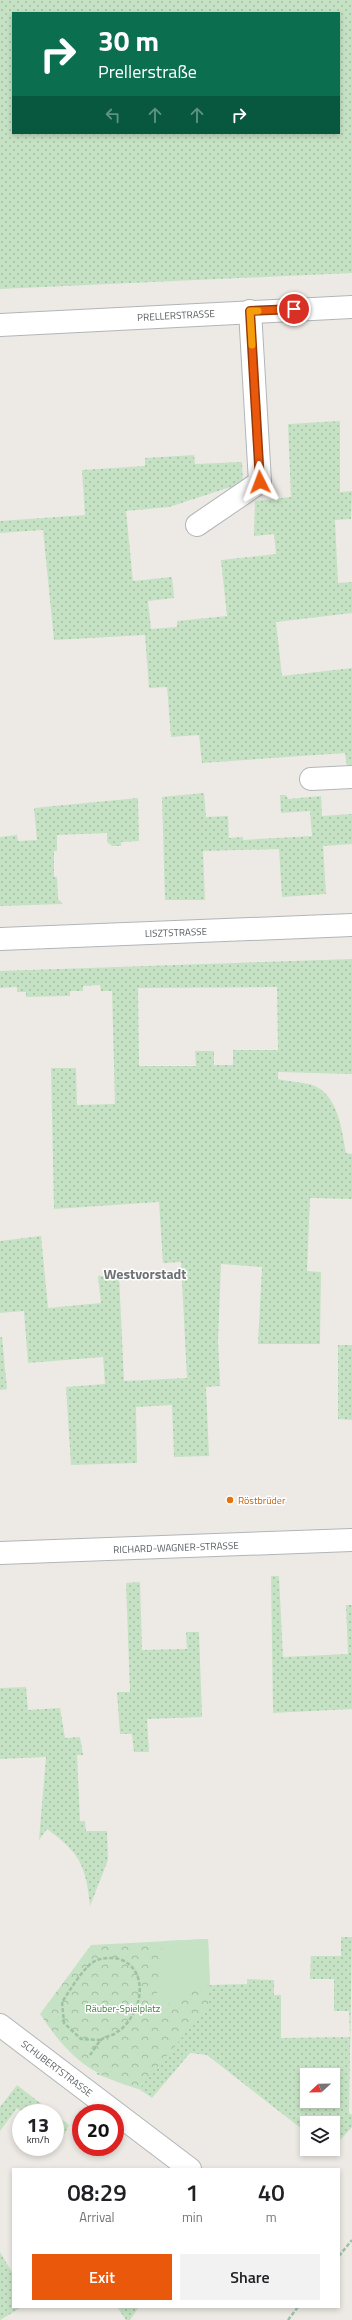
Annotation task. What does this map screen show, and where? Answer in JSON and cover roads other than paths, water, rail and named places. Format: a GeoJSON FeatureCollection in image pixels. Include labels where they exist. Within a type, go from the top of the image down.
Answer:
{"type":"FeatureCollection","features":[{"type":"Feature","properties":{"kind":"street","name":"PRELLERSTRASSE"},"geometry":{"type":"LineString","coordinates":[[0,325],[250,311],[352,307]]}},
{"type":"Feature","properties":{"kind":"street"},"geometry":{"type":"LineString","coordinates":[[197,525],[260,482],[250,311]]}},
{"type":"Feature","properties":{"kind":"street"},"geometry":{"type":"LineString","coordinates":[[312,779],[352,777]]}},
{"type":"Feature","properties":{"kind":"street","name":"LISZTSTRASSE"},"geometry":{"type":"LineString","coordinates":[[0,939],[352,925]]}},
{"type":"Feature","properties":{"kind":"street","name":"RICHARD-WAGNER-STRASSE"},"geometry":{"type":"LineString","coordinates":[[0,1553],[352,1540]]}},
{"type":"Feature","properties":{"kind":"street","name":"SCHUBERTSTRASSE"},"geometry":{"type":"LineString","coordinates":[[0,2025],[189,2168]]}},
{"type":"Feature","properties":{"kind":"place","name":"Röstbrüder"},"geometry":{"type":"Point","coordinates":[230,1500]}},
{"type":"Feature","properties":{"kind":"district","name":"Westvorstadt"},"geometry":{"type":"Point","coordinates":[145,1274]}},
{"type":"Feature","properties":{"kind":"park label","name":"Räuber-Spielplatz"},"geometry":{"type":"Point","coordinates":[123,2008]}}]}
